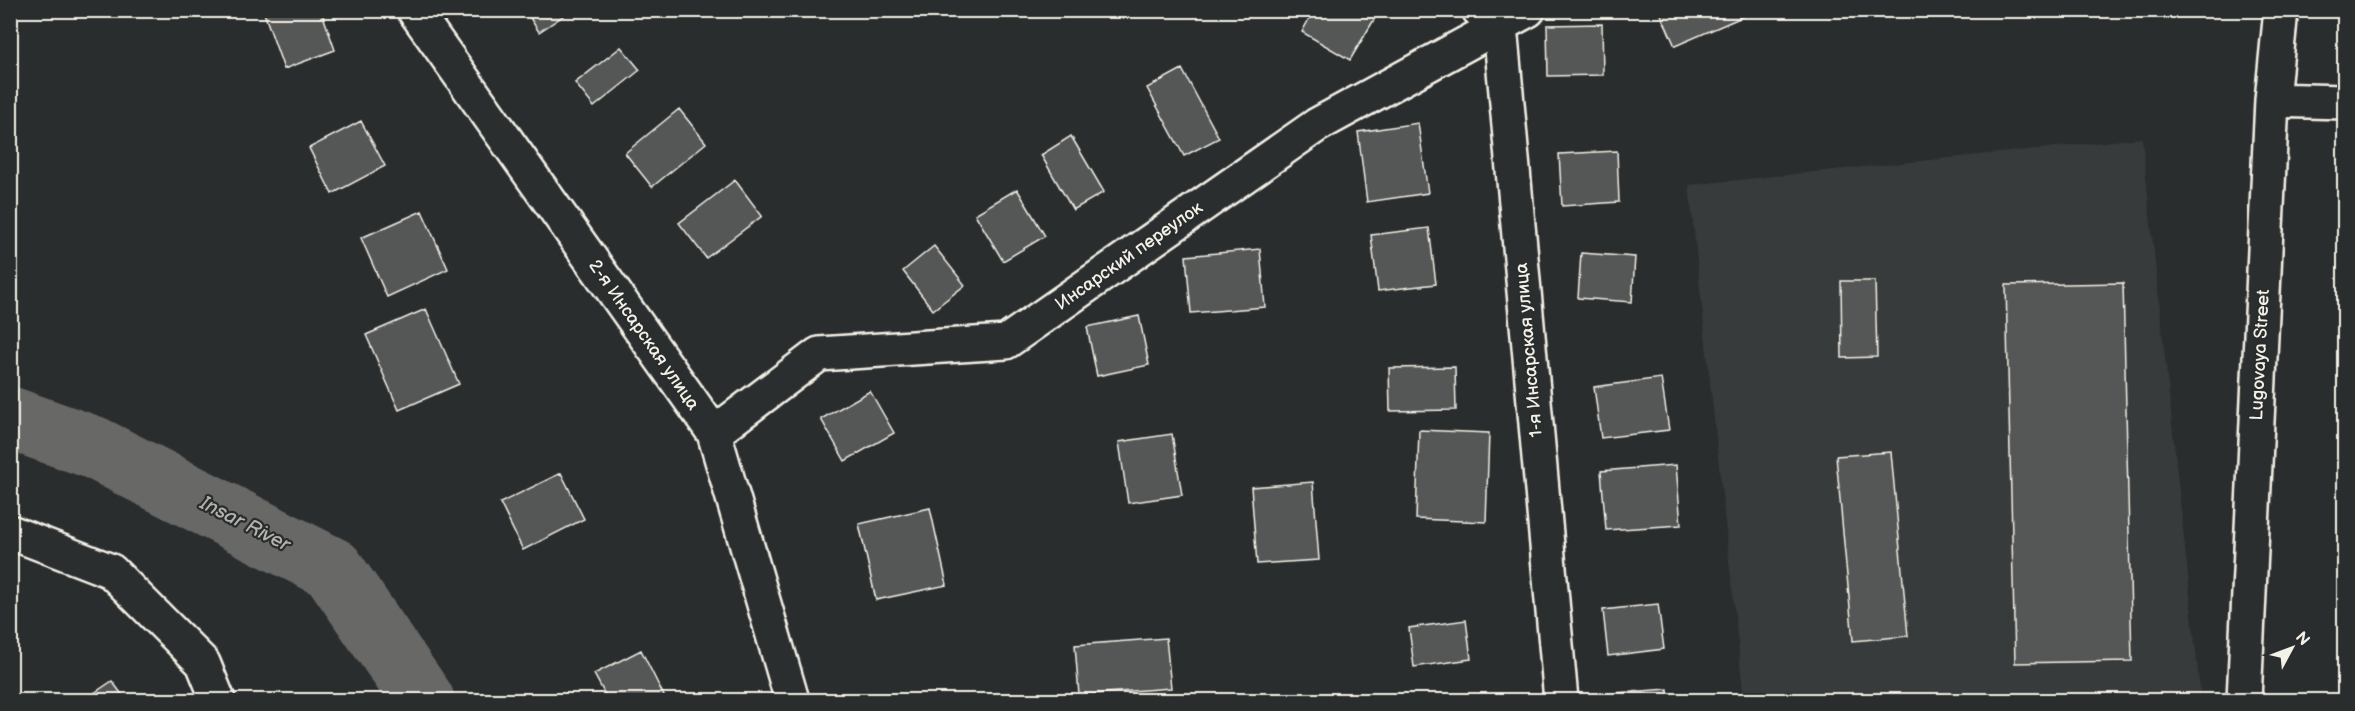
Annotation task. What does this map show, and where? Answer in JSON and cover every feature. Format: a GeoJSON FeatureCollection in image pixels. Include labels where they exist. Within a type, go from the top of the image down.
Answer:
{"type":"FeatureCollection","features":[{"type":"Feature","properties":{"kind":"street","name":"2-я Инсарская улица"},"geometry":{"type":"LineString","coordinates":[[414,10],[714,433],[792,700]]}},
{"type":"Feature","properties":{"kind":"street","name":"Инсарский переулок"},"geometry":{"type":"LineString","coordinates":[[714,433],[819,354],[1006,342],[1317,125],[1490,19],[1528,10]]}},
{"type":"Feature","properties":{"kind":"street","name":"Lugovaya Street"},"geometry":{"type":"LineString","coordinates":[[2244,700],[2272,100],[2281,10]]}},
{"type":"Feature","properties":{"kind":"street","name":"1-я Инсарская улица"},"geometry":{"type":"LineString","coordinates":[[1490,19],[1561,700]]}},
{"type":"Feature","properties":{"kind":"street"},"geometry":{"type":"LineString","coordinates":[[2272,100],[2344,102]]}},
{"type":"Feature","properties":{"kind":"street"},"geometry":{"type":"LineString","coordinates":[[10,532],[111,571],[203,663],[218,700]]}},
{"type":"Feature","properties":{"kind":"shaded area"},"geometry":{"type":"Polygon","coordinates":[[[2142,138],[2201,700],[1744,700],[1689,185],[2142,138]]]}},
{"type":"Feature","properties":{"kind":"building"},"geometry":{"type":"Polygon","coordinates":[[[263,10],[321,10],[335,50],[284,69],[263,10]]]}},
{"type":"Feature","properties":{"kind":"building"},"geometry":{"type":"Polygon","coordinates":[[[525,10],[572,10],[539,32],[525,10]]]}},
{"type":"Feature","properties":{"kind":"building"},"geometry":{"type":"Polygon","coordinates":[[[1314,10],[1375,10],[1378,13],[1350,60],[1302,32],[1314,10]]]}},
{"type":"Feature","properties":{"kind":"building"},"geometry":{"type":"Polygon","coordinates":[[[1659,10],[1755,10],[1756,11],[1675,46],[1659,10]]]}},
{"type":"Feature","properties":{"kind":"building"},"geometry":{"type":"Polygon","coordinates":[[[1602,24],[1603,75],[1548,76],[1547,25],[1602,24]]]}},
{"type":"Feature","properties":{"kind":"building"},"geometry":{"type":"Polygon","coordinates":[[[621,47],[640,70],[594,107],[575,83],[621,47]]]}},
{"type":"Feature","properties":{"kind":"building"},"geometry":{"type":"Polygon","coordinates":[[[1182,69],[1219,138],[1184,156],[1147,88],[1182,69]]]}},
{"type":"Feature","properties":{"kind":"building"},"geometry":{"type":"Polygon","coordinates":[[[679,109],[706,143],[652,187],[625,153],[679,109]]]}},
{"type":"Feature","properties":{"kind":"building"},"geometry":{"type":"Polygon","coordinates":[[[361,121],[385,166],[332,194],[309,148],[361,121]]]}},
{"type":"Feature","properties":{"kind":"building"},"geometry":{"type":"Polygon","coordinates":[[[1418,123],[1428,193],[1367,202],[1358,132],[1418,123]]]}},
{"type":"Feature","properties":{"kind":"building"},"geometry":{"type":"Polygon","coordinates":[[[1071,136],[1104,192],[1073,210],[1041,155],[1071,136]]]}},
{"type":"Feature","properties":{"kind":"building"},"geometry":{"type":"Polygon","coordinates":[[[1617,151],[1619,202],[1562,206],[1559,154],[1617,151]]]}},
{"type":"Feature","properties":{"kind":"building"},"geometry":{"type":"Polygon","coordinates":[[[735,180],[762,216],[706,258],[679,223],[735,180]]]}},
{"type":"Feature","properties":{"kind":"building"},"geometry":{"type":"Polygon","coordinates":[[[1017,189],[1045,236],[1003,261],[975,214],[1017,189]]]}},
{"type":"Feature","properties":{"kind":"building"},"geometry":{"type":"Polygon","coordinates":[[[422,211],[448,269],[387,297],[361,238],[422,211]]]}},
{"type":"Feature","properties":{"kind":"building"},"geometry":{"type":"Polygon","coordinates":[[[1429,228],[1436,284],[1378,291],[1371,235],[1429,228]]]}},
{"type":"Feature","properties":{"kind":"building"},"geometry":{"type":"Polygon","coordinates":[[[934,246],[965,285],[933,310],[903,271],[934,246]]]}},
{"type":"Feature","properties":{"kind":"building"},"geometry":{"type":"Polygon","coordinates":[[[1260,249],[1265,307],[1191,313],[1186,256],[1260,249]]]}},
{"type":"Feature","properties":{"kind":"building"},"geometry":{"type":"Polygon","coordinates":[[[1581,253],[1635,257],[1632,302],[1578,298],[1581,253]]]}},
{"type":"Feature","properties":{"kind":"building"},"geometry":{"type":"Polygon","coordinates":[[[1841,281],[1875,281],[1877,357],[1842,358],[1841,281]]]}},
{"type":"Feature","properties":{"kind":"building"},"geometry":{"type":"Polygon","coordinates":[[[2123,283],[2132,661],[2015,663],[2006,285],[2123,283]]]}},
{"type":"Feature","properties":{"kind":"building"},"geometry":{"type":"Polygon","coordinates":[[[426,309],[459,384],[399,410],[366,335],[426,309]]]}},
{"type":"Feature","properties":{"kind":"building"},"geometry":{"type":"Polygon","coordinates":[[[1139,316],[1149,365],[1097,376],[1087,327],[1139,316]]]}},
{"type":"Feature","properties":{"kind":"building"},"geometry":{"type":"Polygon","coordinates":[[[1455,367],[1456,410],[1390,411],[1389,368],[1455,367]]]}},
{"type":"Feature","properties":{"kind":"building"},"geometry":{"type":"Polygon","coordinates":[[[1661,378],[1669,430],[1601,438],[1594,387],[1661,378]]]}},
{"type":"Feature","properties":{"kind":"building"},"geometry":{"type":"Polygon","coordinates":[[[870,391],[894,433],[845,461],[821,419],[870,391]]]}},
{"type":"Feature","properties":{"kind":"building"},"geometry":{"type":"Polygon","coordinates":[[[1419,430],[1489,433],[1486,522],[1416,519],[1419,430]]]}},
{"type":"Feature","properties":{"kind":"building"},"geometry":{"type":"Polygon","coordinates":[[[1172,434],[1182,495],[1128,503],[1119,442],[1172,434]]]}},
{"type":"Feature","properties":{"kind":"building"},"geometry":{"type":"Polygon","coordinates":[[[1891,452],[1908,636],[1853,641],[1836,456],[1891,452]]]}},
{"type":"Feature","properties":{"kind":"building"},"geometry":{"type":"Polygon","coordinates":[[[1676,465],[1681,525],[1606,530],[1601,471],[1676,465]]]}},
{"type":"Feature","properties":{"kind":"building"},"geometry":{"type":"Polygon","coordinates":[[[561,473],[584,519],[523,550],[500,503],[561,473]]]}},
{"type":"Feature","properties":{"kind":"building"},"geometry":{"type":"Polygon","coordinates":[[[1313,482],[1319,560],[1257,564],[1251,487],[1313,482]]]}},
{"type":"Feature","properties":{"kind":"building"},"geometry":{"type":"Polygon","coordinates":[[[930,508],[947,585],[876,600],[859,524],[930,508]]]}},
{"type":"Feature","properties":{"kind":"building"},"geometry":{"type":"Polygon","coordinates":[[[1658,604],[1664,649],[1608,656],[1603,610],[1658,604]]]}},
{"type":"Feature","properties":{"kind":"building"},"geometry":{"type":"Polygon","coordinates":[[[1466,620],[1471,659],[1414,667],[1409,628],[1466,620]]]}},
{"type":"Feature","properties":{"kind":"building"},"geometry":{"type":"Polygon","coordinates":[[[1166,638],[1171,688],[1079,695],[1075,645],[1166,638]]]}},
{"type":"Feature","properties":{"kind":"building"},"geometry":{"type":"Polygon","coordinates":[[[641,650],[666,700],[608,700],[594,674],[641,650]]]}},
{"type":"Feature","properties":{"kind":"building"},"geometry":{"type":"Polygon","coordinates":[[[112,681],[126,700],[84,700],[112,681]]]}},
{"type":"Feature","properties":{"kind":"building"},"geometry":{"type":"Polygon","coordinates":[[[1668,689],[1669,700],[1617,700],[1616,693],[1668,689]]]}},
{"type":"Feature","properties":{"kind":"waterway","name":"Insar River"},"geometry":{"type":"LineString","coordinates":[[10,418],[95,448],[333,569],[423,700]]}}]}
